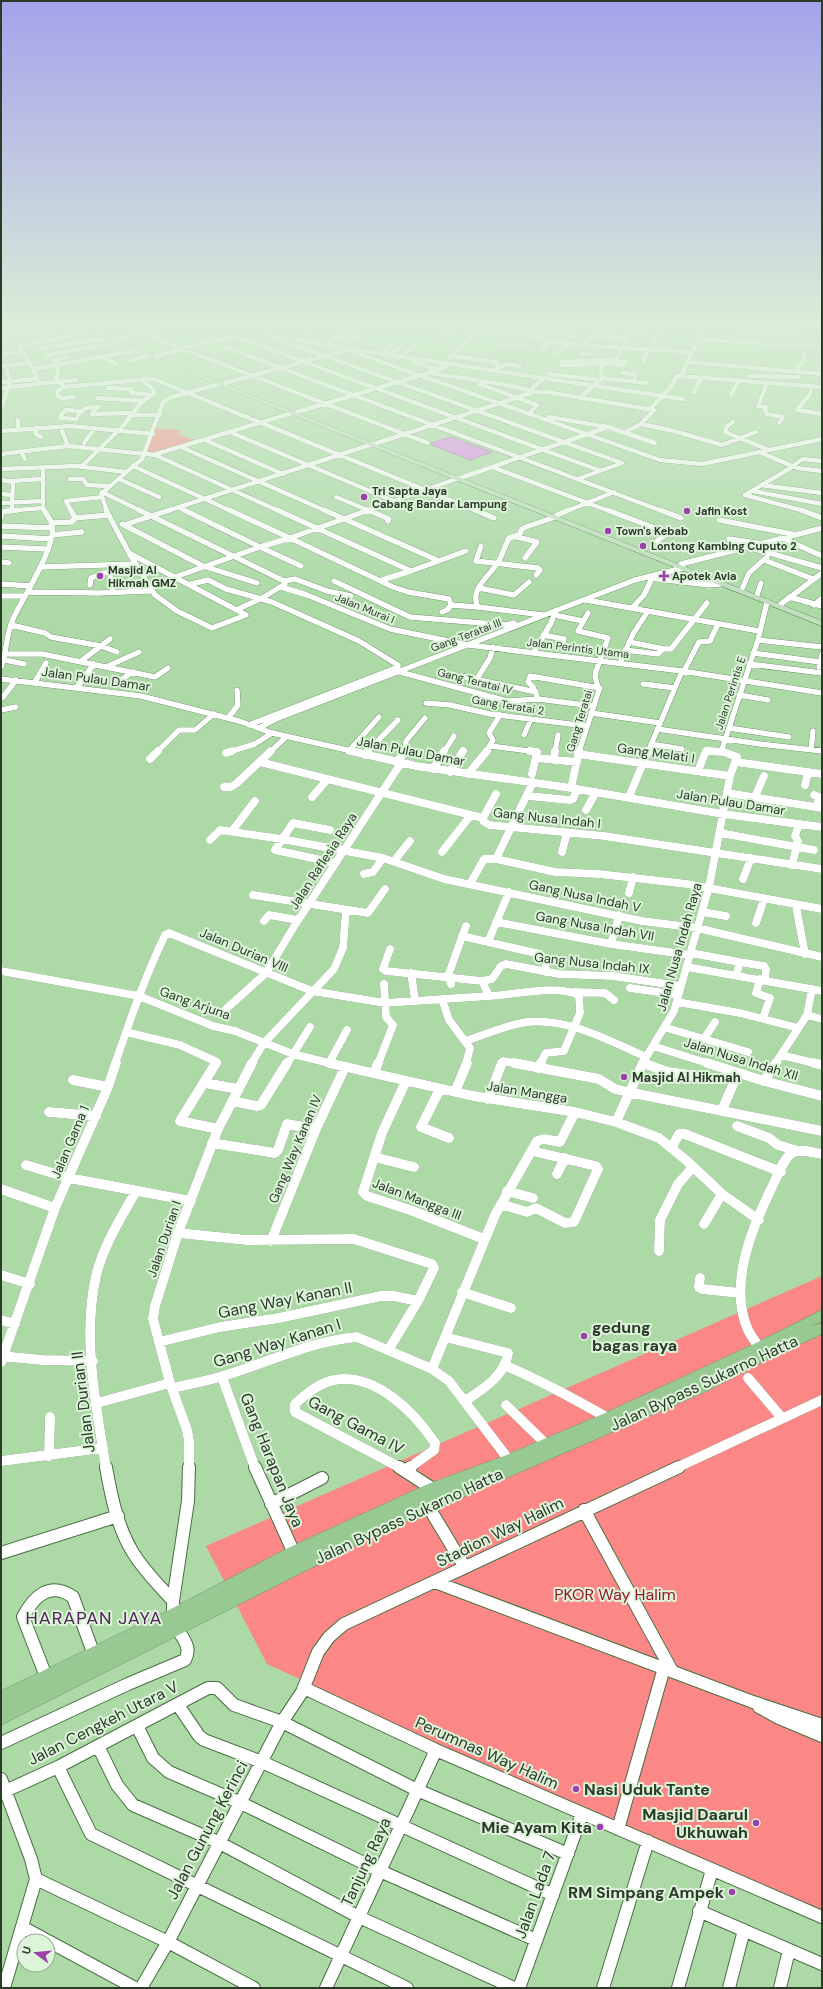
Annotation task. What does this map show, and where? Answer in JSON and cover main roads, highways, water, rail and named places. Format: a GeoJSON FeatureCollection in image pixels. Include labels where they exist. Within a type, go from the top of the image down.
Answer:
{"type":"FeatureCollection","features":[{"type":"Feature","properties":{"kind":"highway","name":"Jalan Bypass Sukarno Hatta"},"geometry":{"type":"LineString","coordinates":[[49,1684],[94,1655],[175,1622],[294,1553],[433,1489],[509,1460],[608,1418],[759,1348],[822,1315]]}},
{"type":"Feature","properties":{"kind":"highway","name":"Jalan Bypass Sukarno Hatta"},"geometry":{"type":"LineString","coordinates":[[1,1717],[9,1702],[175,1622],[348,1541],[702,1387],[769,1352],[822,1328]]}},
{"type":"Feature","properties":{"kind":"main road"},"geometry":{"type":"LineString","coordinates":[[304,417],[535,507],[767,601],[781,604],[822,620]]}},
{"type":"Feature","properties":{"kind":"main road"},"geometry":{"type":"LineString","coordinates":[[683,566],[720,584],[757,595],[754,596],[822,624]]}},
{"type":"Feature","properties":{"kind":"place","name":"Tri Sapta Jaya Cabang Bandar Lampung"},"geometry":{"type":"Point","coordinates":[364,497]}},
{"type":"Feature","properties":{"kind":"place","name":"Jafin Kost"},"geometry":{"type":"Point","coordinates":[687,511]}},
{"type":"Feature","properties":{"kind":"place","name":"Town's Kebab"},"geometry":{"type":"Point","coordinates":[608,531]}},
{"type":"Feature","properties":{"kind":"place","name":"Lontong Kambing Cuputo 2"},"geometry":{"type":"Point","coordinates":[643,546]}},
{"type":"Feature","properties":{"kind":"place","name":"Masjid Al Hikmah GMZ"},"geometry":{"type":"Point","coordinates":[100,576]}},
{"type":"Feature","properties":{"kind":"place","name":"Apotek Avia"},"geometry":{"type":"Point","coordinates":[664,576]}},
{"type":"Feature","properties":{"kind":"place","name":"Masjid Al Hikmah"},"geometry":{"type":"Point","coordinates":[624,1077]}},
{"type":"Feature","properties":{"kind":"place","name":"gedung bagas raya"},"geometry":{"type":"Point","coordinates":[584,1336]}},
{"type":"Feature","properties":{"kind":"place","name":"Nasi Uduk Tante"},"geometry":{"type":"Point","coordinates":[576,1789]}},
{"type":"Feature","properties":{"kind":"place","name":"Masjid Daarul Ukhuwah"},"geometry":{"type":"Point","coordinates":[756,1823]}},
{"type":"Feature","properties":{"kind":"place","name":"Mie Ayam Kita"},"geometry":{"type":"Point","coordinates":[600,1827]}},
{"type":"Feature","properties":{"kind":"place","name":"RM Simpang Ampek"},"geometry":{"type":"Point","coordinates":[732,1892]}},
{"type":"Feature","properties":{"kind":"district","name":"HARAPAN JAYA"},"geometry":{"type":"Point","coordinates":[94,1618]}},
{"type":"Feature","properties":{"kind":"park label","name":"PKOR Way Halim"},"geometry":{"type":"Point","coordinates":[615,1594]}}]}
